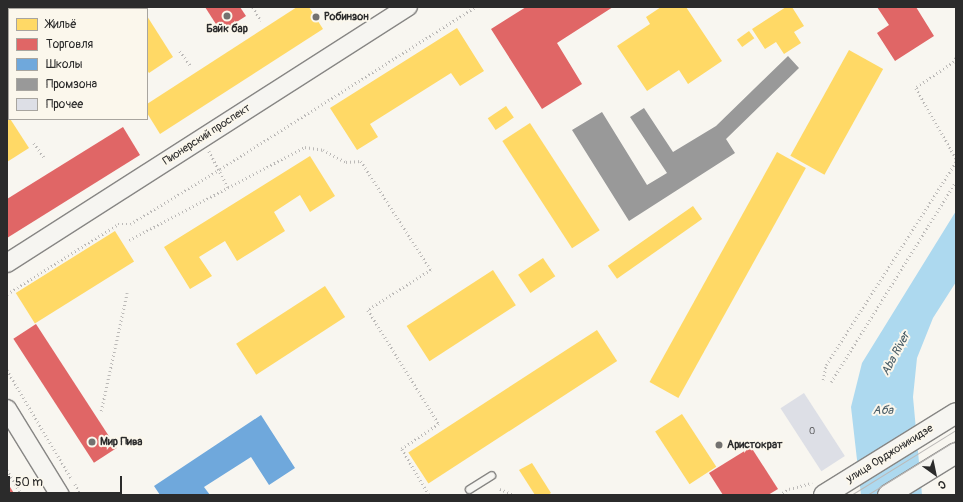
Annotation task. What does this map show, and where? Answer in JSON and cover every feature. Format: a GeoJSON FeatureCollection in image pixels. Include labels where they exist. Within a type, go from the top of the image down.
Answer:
{"type":"FeatureCollection","features":[{"type":"Feature","properties":{"kind":"main road","name":"улица Орджоникидзе"},"geometry":{"type":"LineString","coordinates":[[824,489],[956,413]]}},
{"type":"Feature","properties":{"kind":"main road"},"geometry":{"type":"LineString","coordinates":[[888,495],[953,455]]}},
{"type":"Feature","properties":{"kind":"street","name":"Пионерский проспект"},"geometry":{"type":"LineString","coordinates":[[7,263],[408,7]]}},
{"type":"Feature","properties":{"kind":"street"},"geometry":{"type":"LineString","coordinates":[[7,409],[60,495]]}},
{"type":"Feature","properties":{"kind":"lane"},"geometry":{"type":"LineString","coordinates":[[469,489],[491,475]]}},
{"type":"Feature","properties":{"kind":"path"},"geometry":{"type":"LineString","coordinates":[[253,7],[261,21]]}},
{"type":"Feature","properties":{"kind":"path"},"geometry":{"type":"LineString","coordinates":[[7,294],[118,224],[130,224],[220,169],[475,7]]}},
{"type":"Feature","properties":{"kind":"path"},"geometry":{"type":"LineString","coordinates":[[180,51],[191,66]]}},
{"type":"Feature","properties":{"kind":"path"},"geometry":{"type":"LineString","coordinates":[[956,58],[954,62],[916,88],[956,158]]}},
{"type":"Feature","properties":{"kind":"path"},"geometry":{"type":"LineString","coordinates":[[202,139],[220,169],[228,187]]}},
{"type":"Feature","properties":{"kind":"path"},"geometry":{"type":"LineString","coordinates":[[34,143],[45,159]]}},
{"type":"Feature","properties":{"kind":"path"},"geometry":{"type":"LineString","coordinates":[[129,240],[305,147],[323,150],[346,162],[361,161],[431,270],[368,310],[439,424],[402,449],[429,495]]}},
{"type":"Feature","properties":{"kind":"path"},"geometry":{"type":"LineString","coordinates":[[823,380],[826,365],[956,162]]}},
{"type":"Feature","properties":{"kind":"path"},"geometry":{"type":"LineString","coordinates":[[831,382],[956,181]]}},
{"type":"Feature","properties":{"kind":"path"},"geometry":{"type":"LineString","coordinates":[[101,411],[127,293]]}},
{"type":"Feature","properties":{"kind":"path"},"geometry":{"type":"LineString","coordinates":[[7,370],[81,495]]}},
{"type":"Feature","properties":{"kind":"path"},"geometry":{"type":"LineString","coordinates":[[7,470],[22,495]]}},
{"type":"Feature","properties":{"kind":"path"},"geometry":{"type":"LineString","coordinates":[[779,495],[789,488],[824,489]]}},
{"type":"Feature","properties":{"kind":"path"},"geometry":{"type":"LineString","coordinates":[[500,489],[514,495]]}},
{"type":"Feature","properties":{"kind":"water","name":"Аба"},"geometry":{"type":"Polygon","coordinates":[[[956,211],[956,282],[933,318],[917,358],[913,397],[922,495],[861,495],[851,407],[862,363],[956,211]]]}},
{"type":"Feature","properties":{"kind":"building: Жильё"},"geometry":{"type":"Polygon","coordinates":[[[7,7],[42,8],[8,8],[7,7]]]}},
{"type":"Feature","properties":{"kind":"building: Жильё"},"geometry":{"type":"Polygon","coordinates":[[[107,7],[141,7],[141,8],[107,7]]]}},
{"type":"Feature","properties":{"kind":"building: Жильё"},"geometry":{"type":"Polygon","coordinates":[[[297,7],[309,7],[323,29],[160,134],[148,115],[148,103],[297,7]]]}},
{"type":"Feature","properties":{"kind":"building: Жильё"},"geometry":{"type":"Polygon","coordinates":[[[661,7],[686,7],[722,61],[688,84],[679,70],[647,91],[617,46],[650,24],[646,17],[661,7]]]}},
{"type":"Feature","properties":{"kind":"building: Жильё"},"geometry":{"type":"Polygon","coordinates":[[[786,7],[792,7],[804,26],[794,32],[801,43],[784,54],[776,42],[765,49],[752,29],[786,7]]]}},
{"type":"Feature","properties":{"kind":"building: Жильё"},"geometry":{"type":"Polygon","coordinates":[[[148,18],[173,57],[149,73],[148,72],[148,18]]]}},
{"type":"Feature","properties":{"kind":"building: Жильё"},"geometry":{"type":"Polygon","coordinates":[[[457,28],[484,71],[460,86],[451,73],[370,124],[378,137],[357,150],[330,108],[457,28]]]}},
{"type":"Feature","properties":{"kind":"building: Жильё"},"geometry":{"type":"Polygon","coordinates":[[[749,31],[754,38],[742,47],[737,40],[749,31]]]}},
{"type":"Feature","properties":{"kind":"building: Жильё"},"geometry":{"type":"Polygon","coordinates":[[[849,50],[883,69],[824,175],[790,156],[849,50]]]}},
{"type":"Feature","properties":{"kind":"building: Жильё"},"geometry":{"type":"Polygon","coordinates":[[[506,106],[514,118],[496,130],[488,118],[506,106]]]}},
{"type":"Feature","properties":{"kind":"building: Жильё"},"geometry":{"type":"Polygon","coordinates":[[[7,114],[8,120],[11,120],[29,148],[7,162],[7,114]]]}},
{"type":"Feature","properties":{"kind":"building: Жильё"},"geometry":{"type":"Polygon","coordinates":[[[530,123],[600,230],[572,248],[502,141],[530,123]]]}},
{"type":"Feature","properties":{"kind":"building: Жильё"},"geometry":{"type":"Polygon","coordinates":[[[777,152],[806,168],[678,398],[649,382],[777,152]]]}},
{"type":"Feature","properties":{"kind":"building: Жильё"},"geometry":{"type":"Polygon","coordinates":[[[310,156],[335,196],[310,212],[300,195],[274,212],[285,231],[237,261],[225,241],[199,257],[212,276],[190,289],[164,247],[310,156]]]}},
{"type":"Feature","properties":{"kind":"building: Жильё"},"geometry":{"type":"Polygon","coordinates":[[[693,206],[702,219],[617,279],[608,266],[693,206]]]}},
{"type":"Feature","properties":{"kind":"building: Жильё"},"geometry":{"type":"Polygon","coordinates":[[[115,231],[134,262],[35,324],[16,293],[115,231]]]}},
{"type":"Feature","properties":{"kind":"building: Жильё"},"geometry":{"type":"Polygon","coordinates":[[[543,258],[555,276],[530,293],[518,275],[543,258]]]}},
{"type":"Feature","properties":{"kind":"building: Жильё"},"geometry":{"type":"Polygon","coordinates":[[[493,270],[516,305],[429,361],[407,326],[493,270]]]}},
{"type":"Feature","properties":{"kind":"building: Жильё"},"geometry":{"type":"Polygon","coordinates":[[[325,286],[345,317],[256,375],[236,344],[325,286]]]}},
{"type":"Feature","properties":{"kind":"building: Жильё"},"geometry":{"type":"Polygon","coordinates":[[[597,330],[617,361],[428,484],[408,453],[597,330]]]}},
{"type":"Feature","properties":{"kind":"building: Жильё"},"geometry":{"type":"Polygon","coordinates":[[[682,414],[716,467],[689,484],[655,431],[682,414]]]}},
{"type":"Feature","properties":{"kind":"building: Жильё"},"geometry":{"type":"Polygon","coordinates":[[[532,463],[551,493],[548,495],[535,495],[519,470],[532,463]]]}},
{"type":"Feature","properties":{"kind":"building: Торговля"},"geometry":{"type":"Polygon","coordinates":[[[205,7],[240,7],[246,16],[221,32],[205,7]]]}},
{"type":"Feature","properties":{"kind":"building: Торговля"},"geometry":{"type":"Polygon","coordinates":[[[526,7],[613,7],[557,43],[582,84],[542,109],[491,29],[526,7]]]}},
{"type":"Feature","properties":{"kind":"building: Торговля"},"geometry":{"type":"Polygon","coordinates":[[[877,7],[916,7],[934,36],[895,61],[877,33],[889,25],[877,7]]]}},
{"type":"Feature","properties":{"kind":"building: Торговля"},"geometry":{"type":"Polygon","coordinates":[[[123,127],[140,155],[7,238],[7,199],[123,127]]]}},
{"type":"Feature","properties":{"kind":"building: Торговля"},"geometry":{"type":"Polygon","coordinates":[[[36,324],[117,448],[94,463],[13,339],[36,324]]]}},
{"type":"Feature","properties":{"kind":"building: Торговля"},"geometry":{"type":"Polygon","coordinates":[[[751,447],[778,489],[768,495],[723,495],[709,473],[751,447]]]}},
{"type":"Feature","properties":{"kind":"building: Торговля"},"geometry":{"type":"Polygon","coordinates":[[[7,482],[15,495],[7,495],[7,482]]]}},
{"type":"Feature","properties":{"kind":"building: Школы"},"geometry":{"type":"Polygon","coordinates":[[[261,415],[295,468],[269,485],[251,457],[204,487],[210,495],[160,495],[154,486],[261,415]]]}},
{"type":"Feature","properties":{"kind":"building: Промзона"},"geometry":{"type":"Polygon","coordinates":[[[788,56],[799,68],[726,139],[735,153],[629,221],[572,130],[602,112],[647,185],[667,173],[630,117],[644,108],[673,152],[716,126],[788,56]]]}},
{"type":"Feature","properties":{"kind":"building: Прочее"},"geometry":{"type":"Polygon","coordinates":[[[804,393],[845,456],[821,471],[781,408],[804,393]]]}},
{"type":"Feature","properties":{"kind":"tram line"},"geometry":{"type":"LineString","coordinates":[[851,495],[956,430]]}},
{"type":"Feature","properties":{"kind":"tram line"},"geometry":{"type":"LineString","coordinates":[[867,495],[956,440]]}},
{"type":"Feature","properties":{"kind":"place","name":"Байк бар"},"geometry":{"type":"Point","coordinates":[227,16]}},
{"type":"Feature","properties":{"kind":"place","name":"Робинзон"},"geometry":{"type":"Point","coordinates":[316,17]}},
{"type":"Feature","properties":{"kind":"place","name":"Мир Пива"},"geometry":{"type":"Point","coordinates":[92,442]}},
{"type":"Feature","properties":{"kind":"place","name":"Аристократ"},"geometry":{"type":"Point","coordinates":[719,445]}},
{"type":"Feature","properties":{"kind":"water label","name":"Aba River"},"geometry":{"type":"Point","coordinates":[896,354]}}]}
